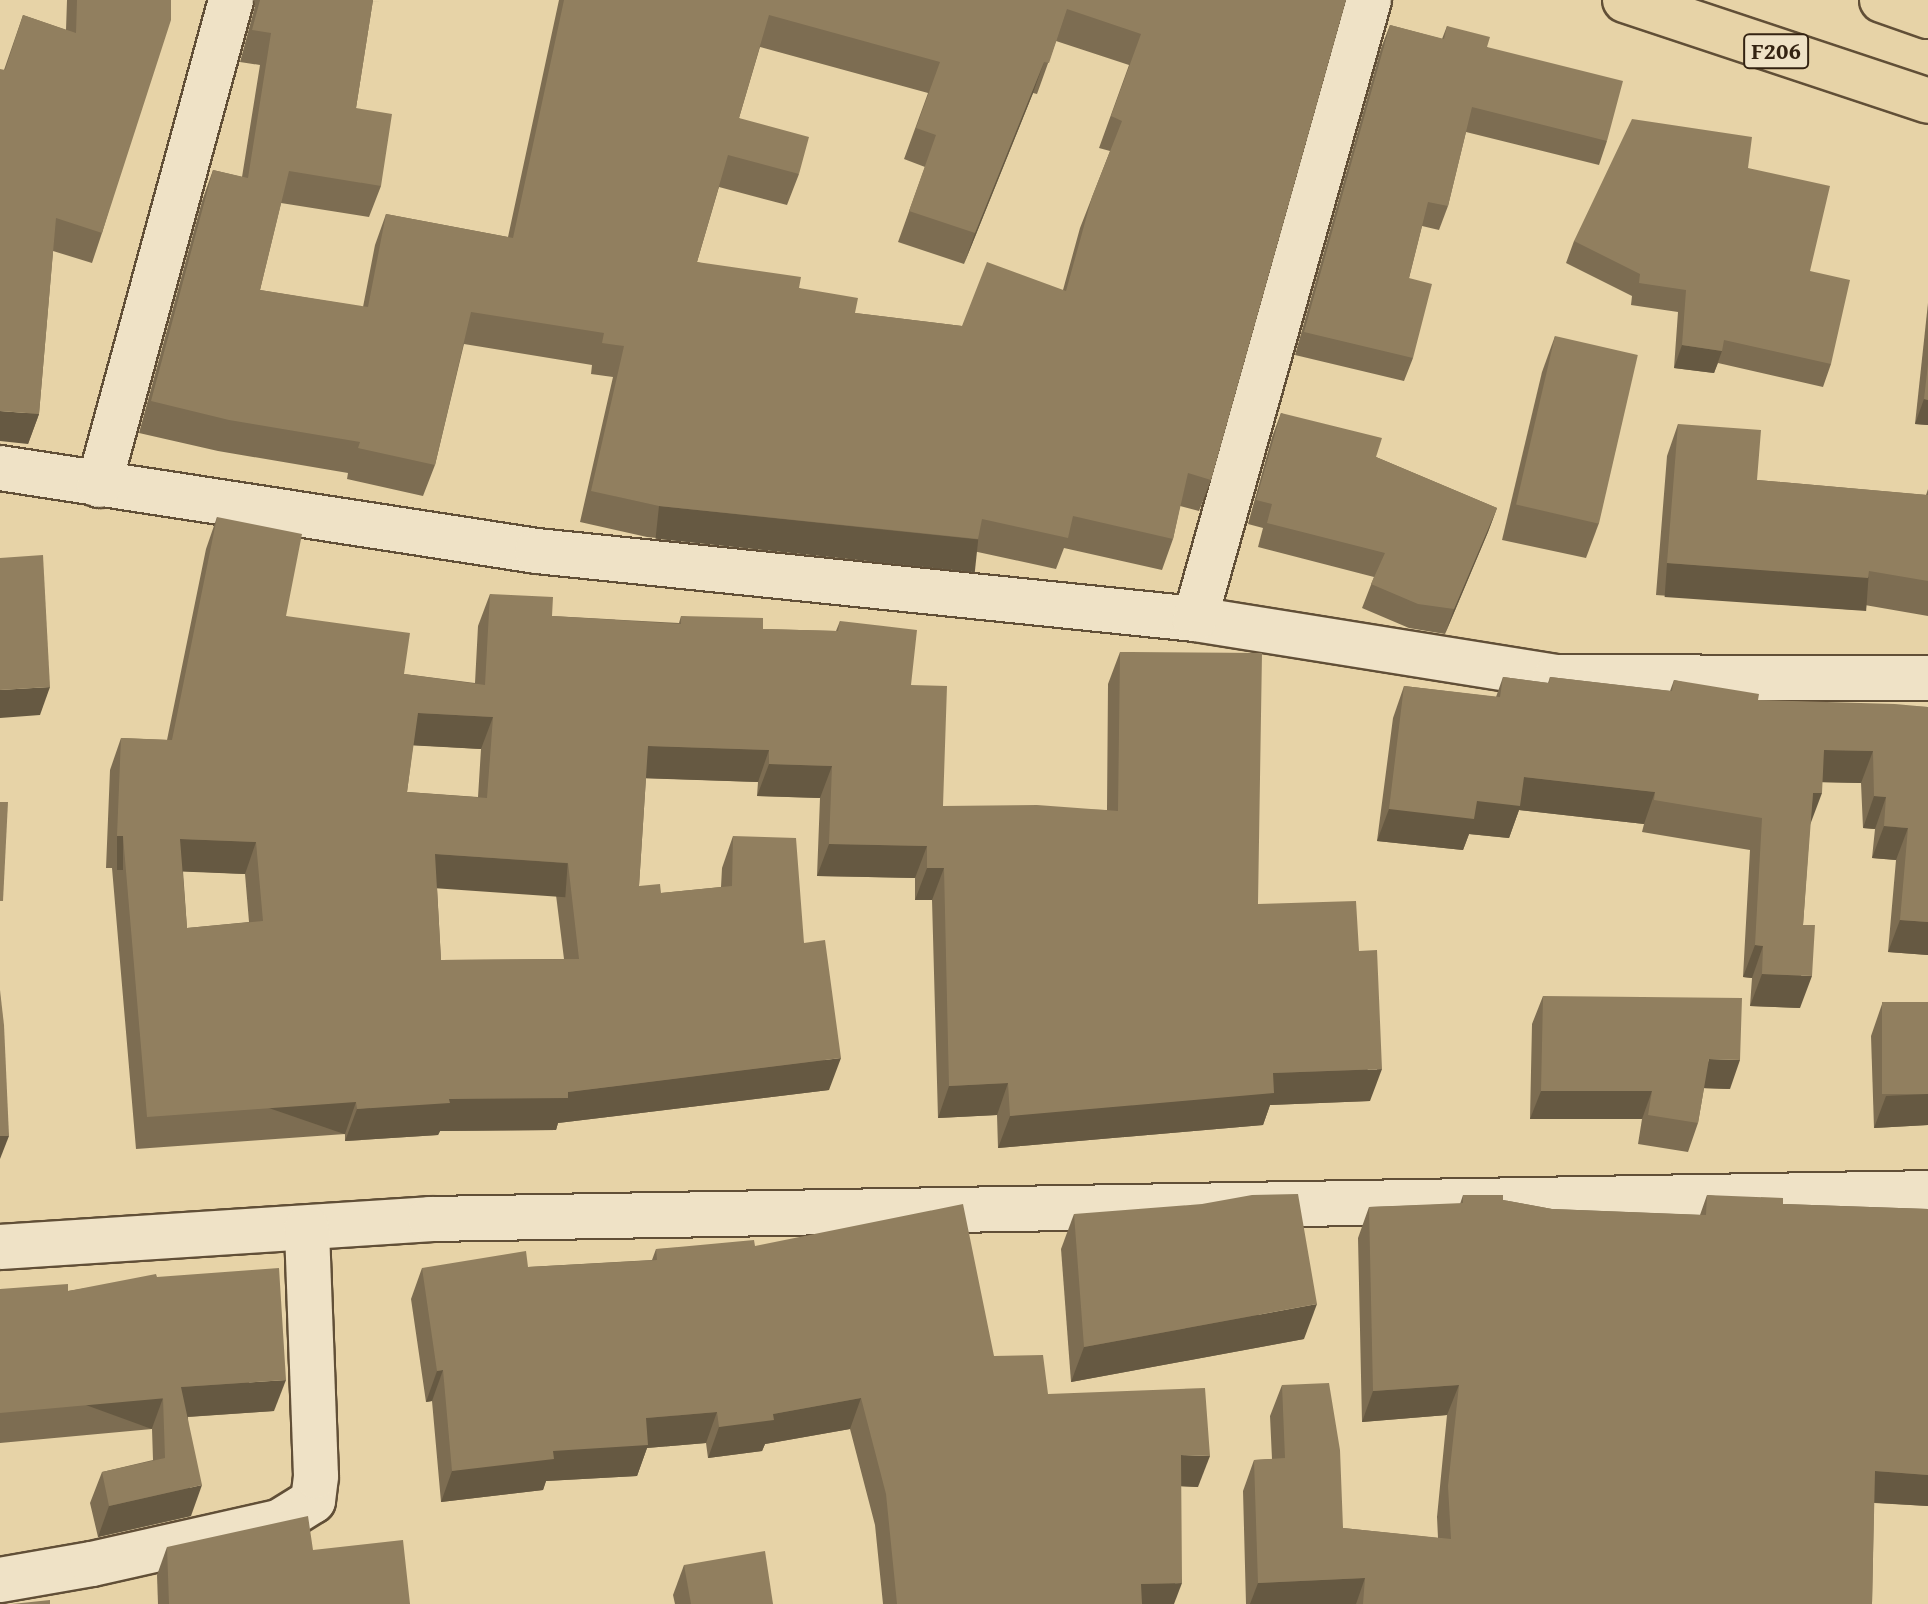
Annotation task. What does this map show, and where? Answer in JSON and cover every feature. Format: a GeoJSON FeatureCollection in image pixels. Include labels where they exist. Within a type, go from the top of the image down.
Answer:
{"type":"FeatureCollection","features":[{"type":"Feature","properties":{"kind":"main road","name":"F206"},"geometry":{"type":"LineString","coordinates":[[1625,0],[1928,101]]}},
{"type":"Feature","properties":{"kind":"main road"},"geometry":{"type":"LineString","coordinates":[[1882,0],[1928,16]]}},
{"type":"Feature","properties":{"kind":"street"},"geometry":{"type":"LineString","coordinates":[[99,485],[231,0]]}},
{"type":"Feature","properties":{"kind":"street"},"geometry":{"type":"LineString","coordinates":[[1195,619],[1369,0]]}},
{"type":"Feature","properties":{"kind":"street"},"geometry":{"type":"LineString","coordinates":[[0,468],[537,551],[1195,619],[1556,677],[1928,678]]}},
{"type":"Feature","properties":{"kind":"street"},"geometry":{"type":"LineString","coordinates":[[0,1247],[446,1219],[1928,1193]]}},
{"type":"Feature","properties":{"kind":"street"},"geometry":{"type":"LineString","coordinates":[[0,1580],[92,1564],[279,1522],[313,1501],[316,1476],[307,1228]]}},
{"type":"Feature","properties":{"kind":"building"},"geometry":{"type":"Polygon","coordinates":[[[77,0],[171,0],[171,20],[102,233],[56,218],[39,414],[0,411],[0,69],[5,70],[23,15],[76,33],[77,0]]]}},
{"type":"Feature","properties":{"kind":"building"},"geometry":{"type":"Polygon","coordinates":[[[260,0],[373,0],[356,108],[392,114],[381,186],[289,171],[260,290],[368,307],[386,214],[513,238],[564,0],[1346,0],[1211,480],[1188,473],[1173,539],[1073,516],[1068,538],[982,519],[978,539],[659,506],[591,491],[624,346],[602,343],[604,333],[471,312],[435,465],[358,448],[360,442],[229,420],[151,401],[213,170],[248,178],[271,33],[252,30],[260,0]],[[1067,9],[1049,63],[1044,62],[975,233],[909,211],[936,135],[916,128],[940,62],[769,15],[739,118],[809,137],[799,174],[728,155],[697,262],[801,277],[799,288],[858,298],[855,313],[962,326],[987,262],[1066,291],[1092,197],[1122,121],[1111,116],[1141,34],[1067,9]]]}},
{"type":"Feature","properties":{"kind":"building"},"geometry":{"type":"Polygon","coordinates":[[[1390,25],[1444,39],[1447,26],[1490,37],[1487,47],[1623,81],[1607,141],[1472,107],[1448,206],[1428,202],[1409,278],[1432,284],[1413,358],[1304,332],[1390,25]]]}},
{"type":"Feature","properties":{"kind":"building"},"geometry":{"type":"Polygon","coordinates":[[[1632,119],[1752,137],[1748,168],[1830,186],[1810,271],[1850,280],[1831,364],[1724,340],[1722,351],[1682,345],[1686,290],[1639,283],[1640,274],[1574,241],[1632,119]]]}},
{"type":"Feature","properties":{"kind":"building"},"geometry":{"type":"Polygon","coordinates":[[[1555,336],[1638,355],[1599,524],[1516,505],[1555,336]]]}},
{"type":"Feature","properties":{"kind":"building"},"geometry":{"type":"Polygon","coordinates":[[[1928,364],[1928,400],[1924,399],[1928,364]]]}},
{"type":"Feature","properties":{"kind":"building"},"geometry":{"type":"Polygon","coordinates":[[[1281,413],[1382,438],[1376,457],[1497,508],[1454,609],[1418,604],[1371,584],[1385,553],[1267,523],[1272,504],[1256,500],[1281,413]]]}},
{"type":"Feature","properties":{"kind":"building"},"geometry":{"type":"Polygon","coordinates":[[[1678,424],[1761,430],[1757,480],[1928,495],[1928,581],[1869,571],[1868,578],[1667,563],[1678,424]]]}},
{"type":"Feature","properties":{"kind":"building"},"geometry":{"type":"Polygon","coordinates":[[[217,517],[302,534],[286,616],[410,633],[404,674],[485,685],[490,594],[553,597],[552,616],[681,624],[681,616],[763,618],[763,629],[838,631],[840,621],[917,630],[911,685],[947,686],[943,806],[1037,805],[1118,811],[1120,652],[1262,653],[1258,904],[1356,901],[1359,951],[1377,950],[1382,1069],[1273,1073],[1274,1093],[1010,1116],[1008,1083],[949,1086],[944,868],[927,868],[927,846],[829,844],[832,766],[769,764],[769,750],[648,746],[639,886],[660,884],[661,893],[732,886],[733,836],[796,838],[804,943],[825,940],[841,1058],[568,1092],[568,1098],[449,1099],[450,1103],[357,1109],[356,1102],[147,1117],[123,836],[117,836],[121,738],[172,740],[217,517]],[[418,713],[407,792],[487,798],[493,717],[418,713]],[[180,839],[187,928],[263,921],[256,842],[180,839]],[[435,854],[441,960],[579,959],[568,863],[435,854]]]}},
{"type":"Feature","properties":{"kind":"building"},"geometry":{"type":"Polygon","coordinates":[[[43,555],[50,687],[0,690],[0,558],[43,555]]]}},
{"type":"Feature","properties":{"kind":"building"},"geometry":{"type":"Polygon","coordinates":[[[1503,677],[1549,683],[1550,677],[1672,691],[1674,680],[1759,694],[1758,700],[1928,707],[1928,922],[1900,920],[1908,828],[1884,826],[1886,797],[1874,796],[1873,751],[1824,750],[1822,793],[1813,793],[1803,925],[1815,925],[1812,976],[1762,974],[1763,946],[1755,945],[1762,818],[1654,800],[1655,792],[1524,777],[1520,806],[1477,801],[1474,819],[1389,809],[1404,686],[1500,697],[1503,677]]]}},
{"type":"Feature","properties":{"kind":"building"},"geometry":{"type":"Polygon","coordinates":[[[0,802],[8,802],[3,901],[0,901],[0,802]]]}},
{"type":"Feature","properties":{"kind":"building"},"geometry":{"type":"Polygon","coordinates":[[[0,990],[4,1025],[9,1136],[0,1136],[0,990]]]}},
{"type":"Feature","properties":{"kind":"building"},"geometry":{"type":"Polygon","coordinates":[[[1543,996],[1742,998],[1740,1060],[1709,1059],[1698,1123],[1648,1115],[1652,1091],[1541,1091],[1543,996]]]}},
{"type":"Feature","properties":{"kind":"building"},"geometry":{"type":"Polygon","coordinates":[[[1882,1002],[1928,1002],[1928,1094],[1882,1094],[1882,1002]]]}},
{"type":"Feature","properties":{"kind":"building"},"geometry":{"type":"Polygon","coordinates":[[[1298,1194],[1317,1304],[1084,1347],[1074,1214],[1202,1204],[1252,1195],[1298,1194]]]}},
{"type":"Feature","properties":{"kind":"building"},"geometry":{"type":"Polygon","coordinates":[[[1463,1195],[1503,1195],[1503,1200],[1552,1209],[1706,1215],[1707,1195],[1783,1198],[1783,1204],[1928,1209],[1928,1475],[1875,1471],[1872,1604],[1363,1604],[1365,1578],[1258,1583],[1254,1460],[1285,1458],[1282,1385],[1329,1383],[1340,1450],[1343,1528],[1451,1539],[1448,1486],[1459,1385],[1373,1391],[1369,1207],[1463,1203],[1463,1195]]]}},
{"type":"Feature","properties":{"kind":"building"},"geometry":{"type":"Polygon","coordinates":[[[963,1204],[994,1356],[1043,1355],[1048,1394],[1205,1388],[1210,1456],[1181,1455],[1182,1583],[1141,1584],[1142,1604],[897,1604],[886,1494],[861,1398],[773,1414],[774,1420],[719,1427],[717,1412],[646,1418],[648,1445],[553,1451],[554,1459],[452,1471],[443,1370],[437,1371],[422,1268],[526,1251],[528,1267],[657,1260],[656,1249],[754,1240],[755,1246],[963,1204]]]}},
{"type":"Feature","properties":{"kind":"building"},"geometry":{"type":"Polygon","coordinates":[[[279,1268],[286,1380],[181,1387],[202,1485],[109,1506],[102,1472],[165,1458],[163,1398],[0,1413],[0,1289],[68,1284],[68,1291],[156,1274],[157,1277],[279,1268]]]}},
{"type":"Feature","properties":{"kind":"building"},"geometry":{"type":"Polygon","coordinates":[[[308,1516],[313,1550],[403,1540],[410,1604],[169,1604],[167,1547],[308,1516]]]}},
{"type":"Feature","properties":{"kind":"building"},"geometry":{"type":"Polygon","coordinates":[[[765,1551],[773,1604],[691,1604],[684,1565],[765,1551]]]}},
{"type":"Feature","properties":{"kind":"building"},"geometry":{"type":"Polygon","coordinates":[[[50,1600],[50,1604],[12,1604],[50,1600]]]}}]}
